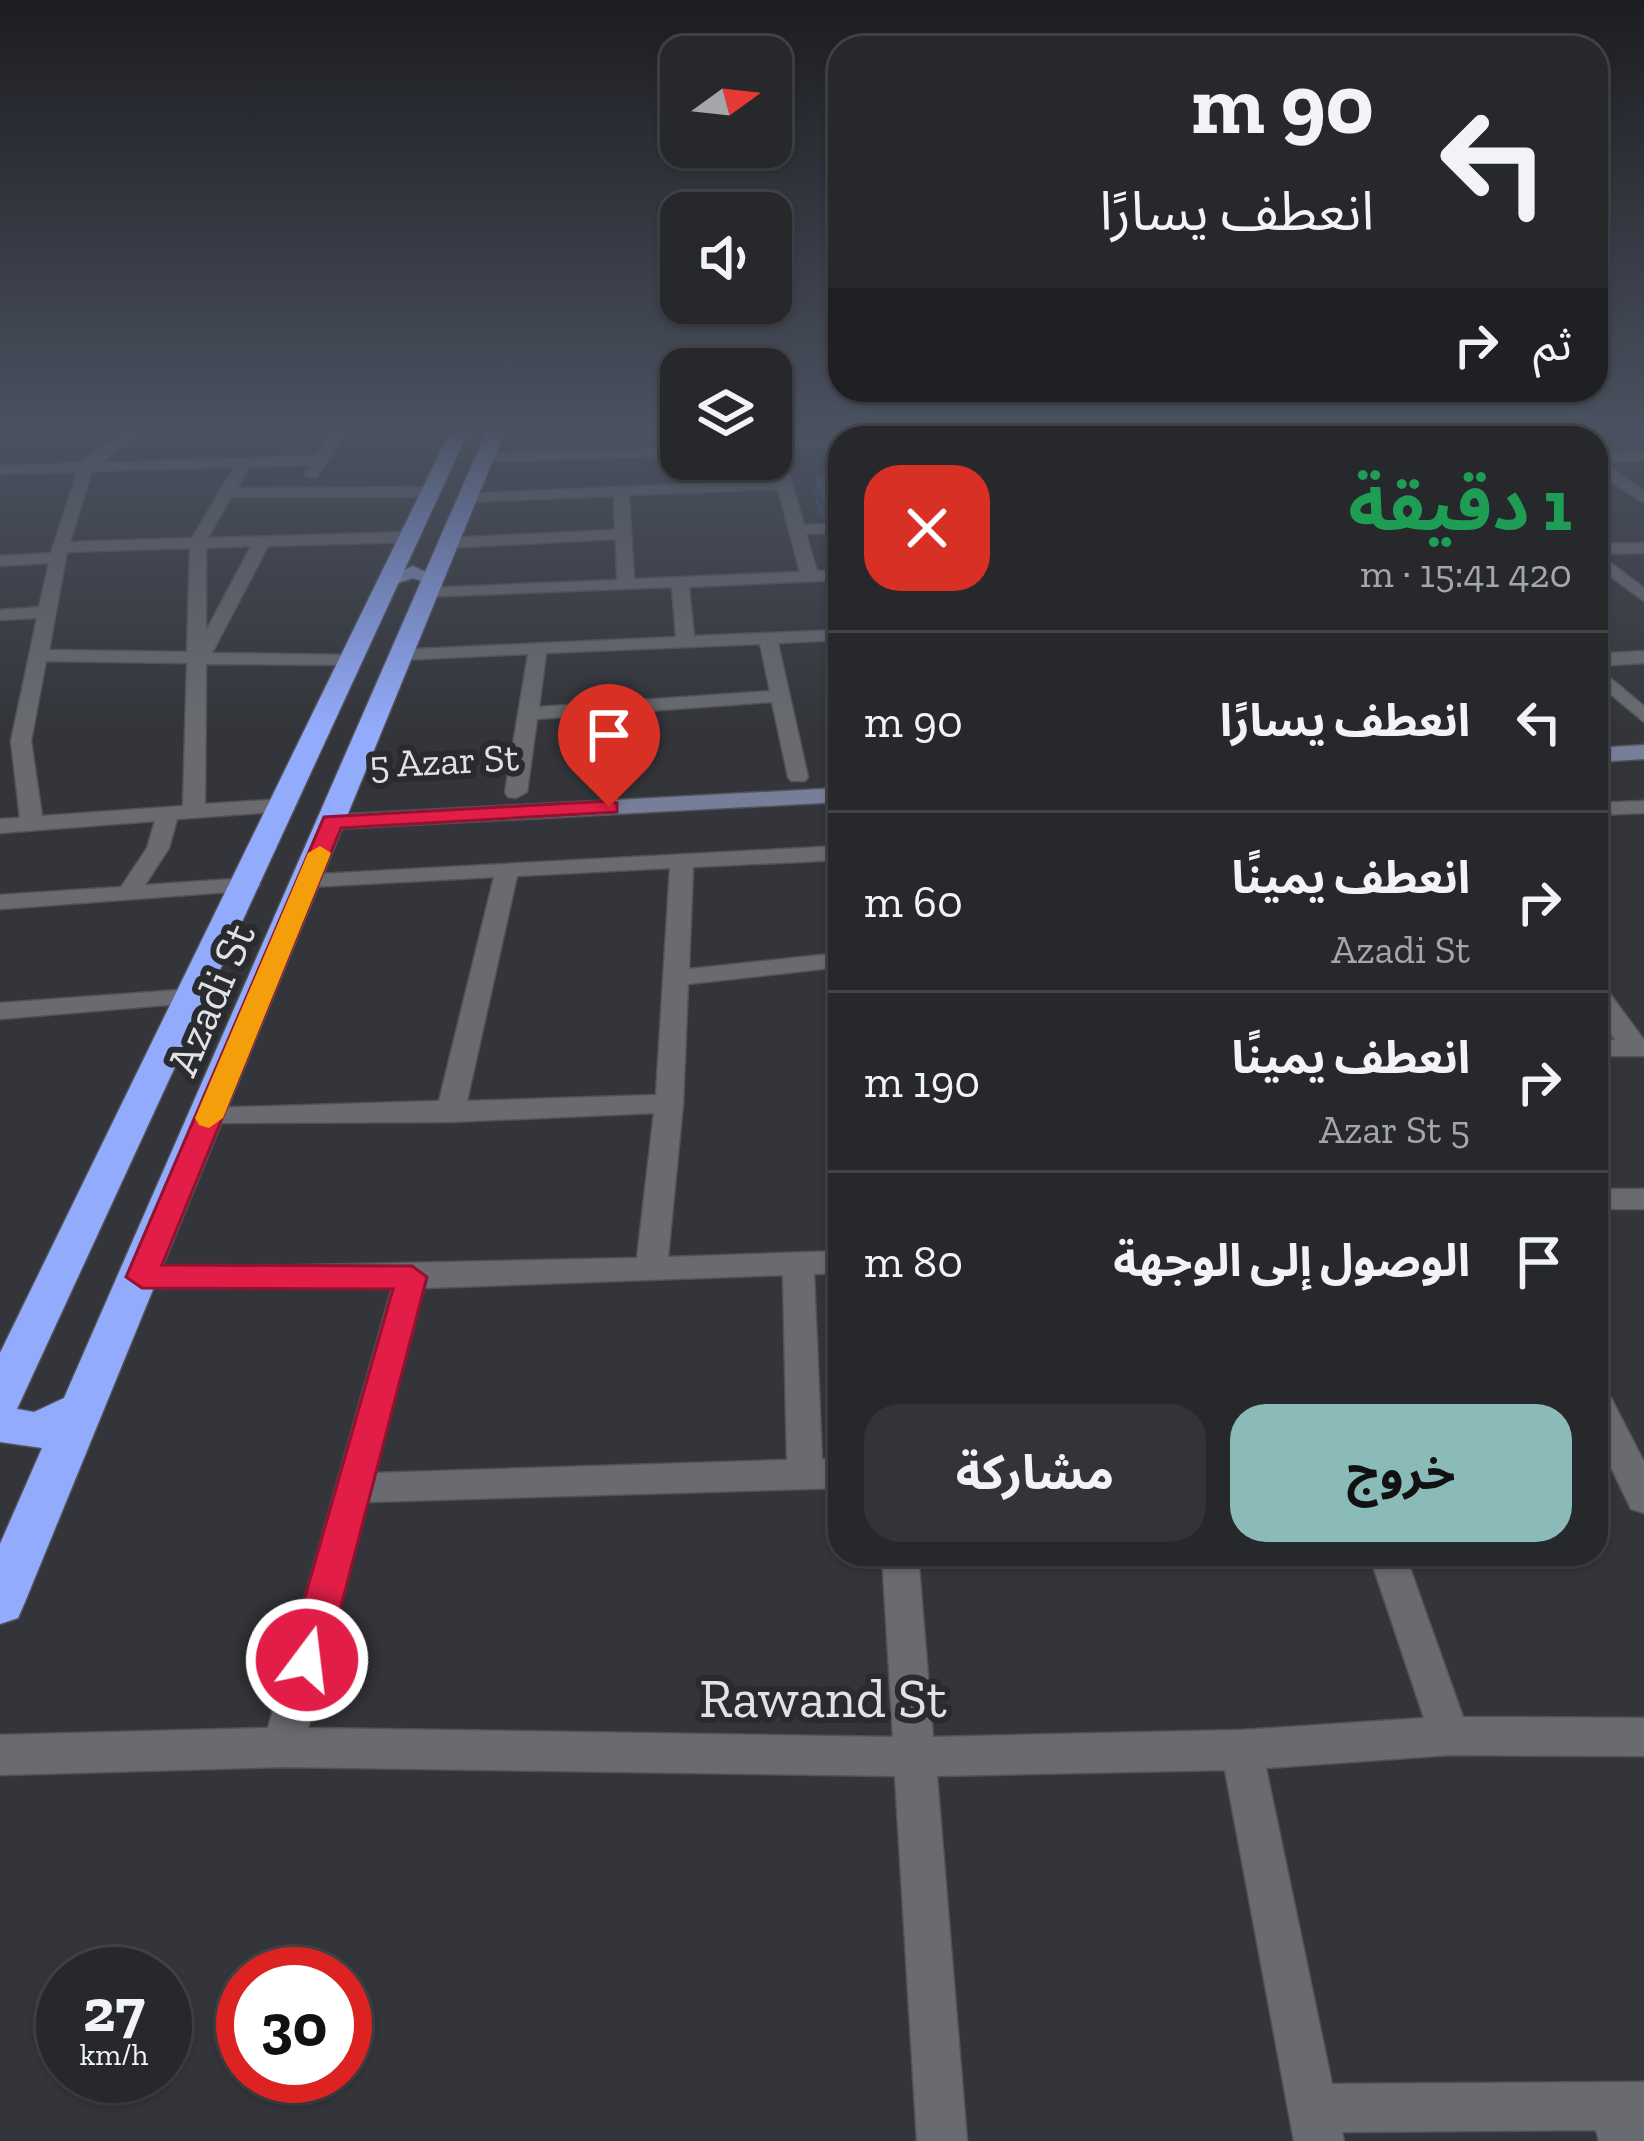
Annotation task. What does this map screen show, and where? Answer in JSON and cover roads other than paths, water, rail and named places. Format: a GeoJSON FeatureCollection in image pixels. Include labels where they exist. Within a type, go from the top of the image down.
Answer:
{"type":"FeatureCollection","features":[{"type":"Feature","properties":{"kind":"highway","name":"Azadi St"},"geometry":{"type":"LineString","coordinates":[[0,1399],[15,1336],[193,997],[407,542],[419,528]]}},
{"type":"Feature","properties":{"kind":"highway","name":"Azadi St"},"geometry":{"type":"LineString","coordinates":[[0,1602],[10,1540],[83,1409],[142,1277],[429,586],[446,544],[447,528]]}},
{"type":"Feature","properties":{"kind":"highway"},"geometry":{"type":"LineString","coordinates":[[0,1424],[38,1431],[83,1409]]}},
{"type":"Feature","properties":{"kind":"main road"},"geometry":{"type":"LineString","coordinates":[[407,542],[422,552],[446,544]]}},
{"type":"Feature","properties":{"kind":"main road"},"geometry":{"type":"LineString","coordinates":[[389,580],[413,572],[429,586]]}},
{"type":"Feature","properties":{"kind":"main road"},"geometry":{"type":"LineString","coordinates":[[1608,736],[1644,734]]}},
{"type":"Feature","properties":{"kind":"main road"},"geometry":{"type":"LineString","coordinates":[[1608,754],[1644,752]]}},
{"type":"Feature","properties":{"kind":"main road","name":"5 Azar St"},"geometry":{"type":"LineString","coordinates":[[336,812],[516,792],[828,776]]}},
{"type":"Feature","properties":{"kind":"main road","name":"5 Azar St"},"geometry":{"type":"LineString","coordinates":[[336,812],[828,795]]}},
{"type":"Feature","properties":{"kind":"street"},"geometry":{"type":"LineString","coordinates":[[32,824],[10,741],[39,655],[67,528]]}},
{"type":"Feature","properties":{"kind":"street"},"geometry":{"type":"LineString","coordinates":[[194,814],[198,542],[205,528]]}},
{"type":"Feature","properties":{"kind":"street"},"geometry":{"type":"LineString","coordinates":[[622,528],[626,586]]}},
{"type":"Feature","properties":{"kind":"street"},"geometry":{"type":"LineString","coordinates":[[810,577],[801,530],[828,529]]}},
{"type":"Feature","properties":{"kind":"street"},"geometry":{"type":"LineString","coordinates":[[446,544],[622,534]]}},
{"type":"Feature","properties":{"kind":"street"},"geometry":{"type":"LineString","coordinates":[[199,661],[262,541]]}},
{"type":"Feature","properties":{"kind":"street"},"geometry":{"type":"LineString","coordinates":[[0,561],[198,542],[407,542]]}},
{"type":"Feature","properties":{"kind":"street"},"geometry":{"type":"LineString","coordinates":[[1608,549],[1644,548]]}},
{"type":"Feature","properties":{"kind":"street"},"geometry":{"type":"LineString","coordinates":[[1608,568],[1644,596]]}},
{"type":"Feature","properties":{"kind":"street"},"geometry":{"type":"LineString","coordinates":[[429,586],[626,586],[828,576]]}},
{"type":"Feature","properties":{"kind":"street"},"geometry":{"type":"LineString","coordinates":[[680,584],[686,641]]}},
{"type":"Feature","properties":{"kind":"street"},"geometry":{"type":"LineString","coordinates":[[0,615],[50,612]]}},
{"type":"Feature","properties":{"kind":"street"},"geometry":{"type":"LineString","coordinates":[[400,654],[828,636]]}},
{"type":"Feature","properties":{"kind":"street"},"geometry":{"type":"LineString","coordinates":[[768,639],[798,777]]}},
{"type":"Feature","properties":{"kind":"street"},"geometry":{"type":"LineString","coordinates":[[516,792],[538,648]]}},
{"type":"Feature","properties":{"kind":"street"},"geometry":{"type":"LineString","coordinates":[[39,655],[353,661]]}},
{"type":"Feature","properties":{"kind":"street"},"geometry":{"type":"LineString","coordinates":[[1608,659],[1644,657]]}},
{"type":"Feature","properties":{"kind":"street"},"geometry":{"type":"LineString","coordinates":[[1608,683],[1644,716]]}},
{"type":"Feature","properties":{"kind":"street"},"geometry":{"type":"LineString","coordinates":[[529,714],[777,696]]}},
{"type":"Feature","properties":{"kind":"street"},"geometry":{"type":"LineString","coordinates":[[0,826],[285,806]]}},
{"type":"Feature","properties":{"kind":"street"},"geometry":{"type":"LineString","coordinates":[[1608,808],[1644,807]]}},
{"type":"Feature","properties":{"kind":"street"},"geometry":{"type":"LineString","coordinates":[[128,893],[158,848],[167,816]]}},
{"type":"Feature","properties":{"kind":"street"},"geometry":{"type":"LineString","coordinates":[[309,880],[828,855]]}},
{"type":"Feature","properties":{"kind":"street"},"geometry":{"type":"LineString","coordinates":[[651,1269],[669,1104],[682,862]]}},
{"type":"Feature","properties":{"kind":"street"},"geometry":{"type":"LineString","coordinates":[[450,1113],[507,870]]}},
{"type":"Feature","properties":{"kind":"street"},"geometry":{"type":"LineString","coordinates":[[0,902],[248,885]]}},
{"type":"Feature","properties":{"kind":"street"},"geometry":{"type":"LineString","coordinates":[[676,978],[828,961]]}},
{"type":"Feature","properties":{"kind":"street"},"geometry":{"type":"LineString","coordinates":[[0,1012],[193,997]]}},
{"type":"Feature","properties":{"kind":"street"},"geometry":{"type":"LineString","coordinates":[[1608,1008],[1639,1048]]}},
{"type":"Feature","properties":{"kind":"street"},"geometry":{"type":"LineString","coordinates":[[1608,1048],[1639,1048]]}},
{"type":"Feature","properties":{"kind":"street"},"geometry":{"type":"LineString","coordinates":[[210,1117],[669,1104]]}},
{"type":"Feature","properties":{"kind":"street"},"geometry":{"type":"LineString","coordinates":[[1608,1199],[1644,1198]]}},
{"type":"Feature","properties":{"kind":"street"},"geometry":{"type":"LineString","coordinates":[[142,1277],[412,1277],[828,1263]]}},
{"type":"Feature","properties":{"kind":"street"},"geometry":{"type":"LineString","coordinates":[[354,1488],[822,1473],[798,1265]]}},
{"type":"Feature","properties":{"kind":"street"},"geometry":{"type":"LineString","coordinates":[[283,1747],[412,1277]]}},
{"type":"Feature","properties":{"kind":"street"},"geometry":{"type":"LineString","coordinates":[[1608,1425],[1644,1498]]}},
{"type":"Feature","properties":{"kind":"street"},"geometry":{"type":"LineString","coordinates":[[901,1566],[942,2141]]}},
{"type":"Feature","properties":{"kind":"street"},"geometry":{"type":"LineString","coordinates":[[1391,1566],[1450,1736]]}},
{"type":"Feature","properties":{"kind":"street","name":"Rawand St"},"geometry":{"type":"LineString","coordinates":[[0,1755],[283,1747],[917,1757],[1242,1750],[1450,1736],[1644,1737]]}},
{"type":"Feature","properties":{"kind":"street"},"geometry":{"type":"LineString","coordinates":[[1242,1750],[1316,2125],[1626,2118]]}}]}
